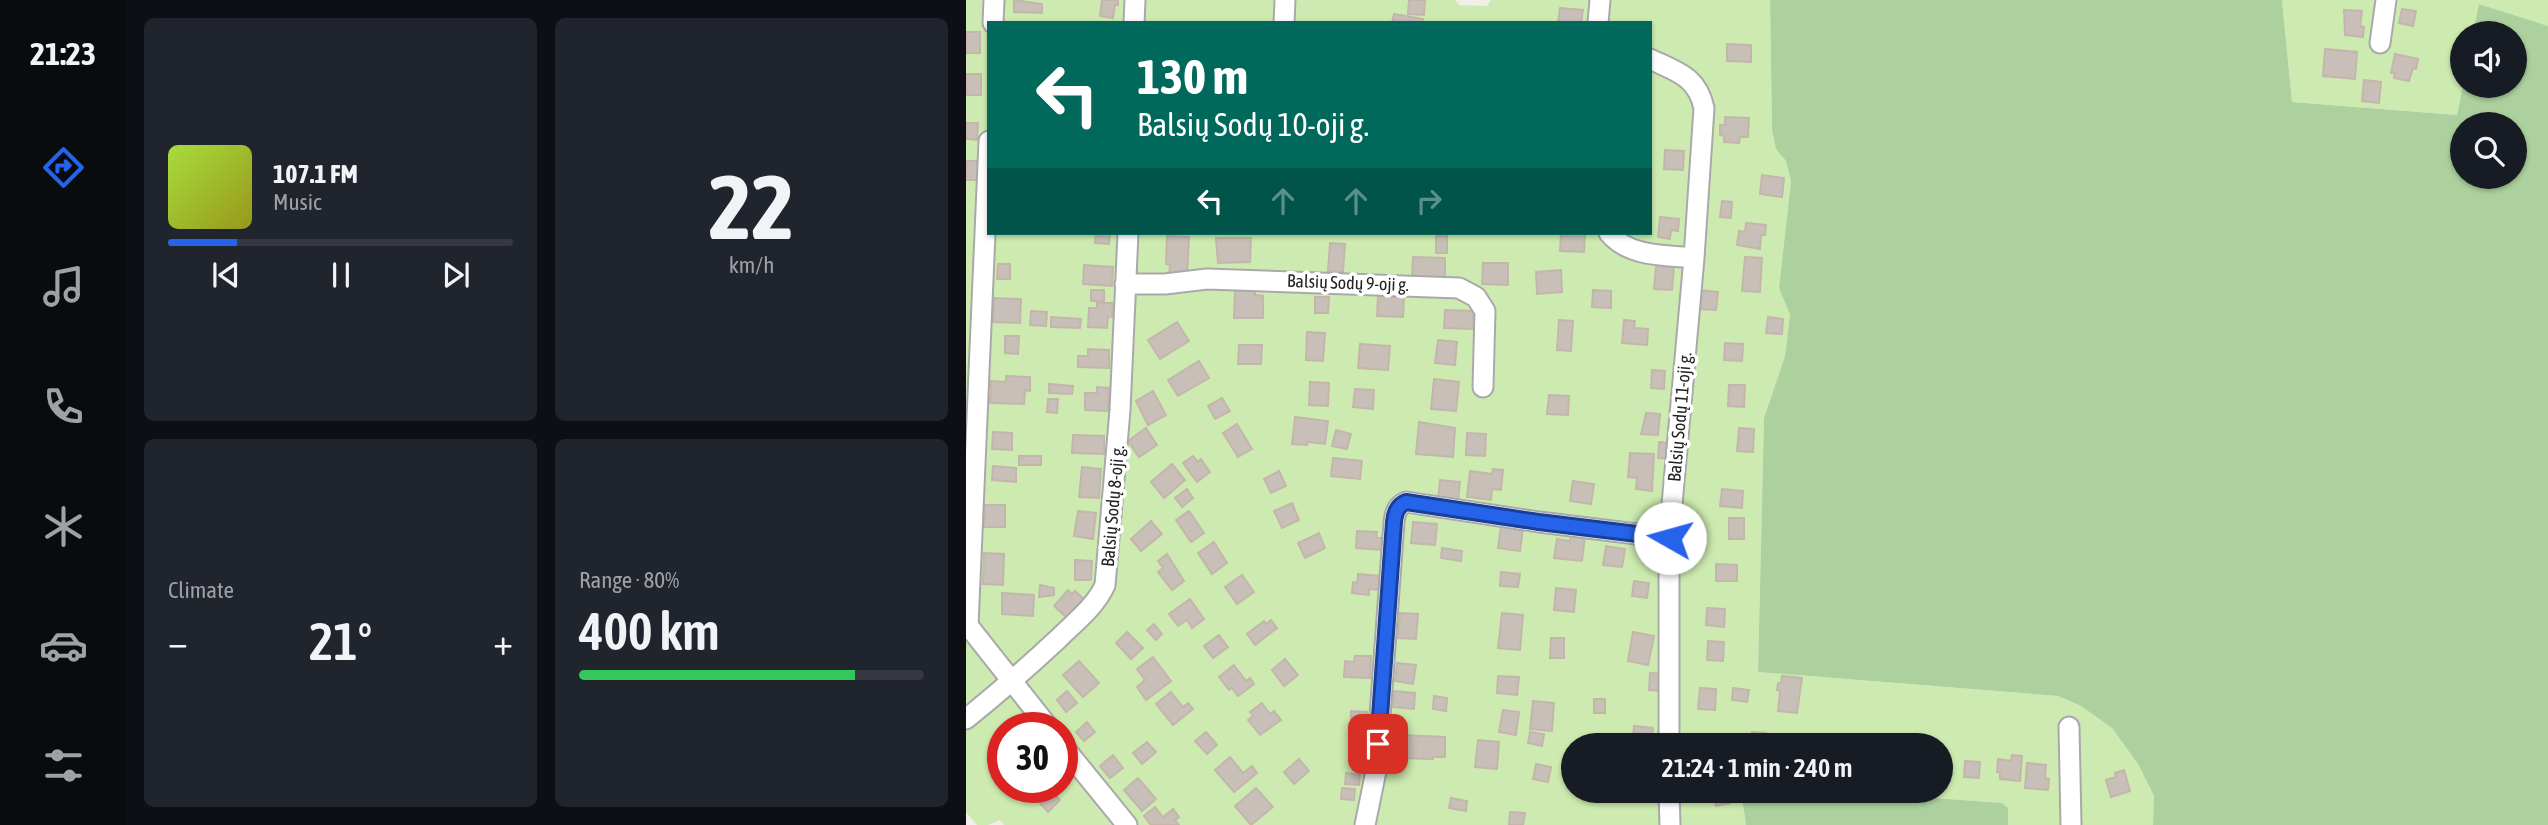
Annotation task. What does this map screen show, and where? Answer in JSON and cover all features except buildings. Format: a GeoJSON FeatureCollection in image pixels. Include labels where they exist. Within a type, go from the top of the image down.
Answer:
{"type":"FeatureCollection","features":[{"type":"Feature","properties":{"kind":"street"},"geometry":{"type":"LineString","coordinates":[[993,21],[994,0]]}},
{"type":"Feature","properties":{"kind":"street"},"geometry":{"type":"LineString","coordinates":[[1134,21],[1135,0]]}},
{"type":"Feature","properties":{"kind":"street"},"geometry":{"type":"LineString","coordinates":[[1284,21],[1285,0]]}},
{"type":"Feature","properties":{"kind":"street"},"geometry":{"type":"LineString","coordinates":[[1598,21],[1600,0]]}},
{"type":"Feature","properties":{"kind":"street"},"geometry":{"type":"LineString","coordinates":[[2380,43],[2386,0]]}},
{"type":"Feature","properties":{"kind":"street","name":"Balsių Sodų 11-oji g."},"geometry":{"type":"LineString","coordinates":[[1652,60],[1689,79],[1700,92],[1704,108],[1670,538],[1670,733]]}},
{"type":"Feature","properties":{"kind":"street"},"geometry":{"type":"LineString","coordinates":[[987,185],[967,625],[1036,712]]}},
{"type":"Feature","properties":{"kind":"street","name":"Balsių Sodų 8-oji g."},"geometry":{"type":"LineString","coordinates":[[966,719],[1012,682],[1072,626],[1105,585],[1119,432],[1128,235]]}},
{"type":"Feature","properties":{"kind":"street"},"geometry":{"type":"LineString","coordinates":[[1611,235],[1630,249],[1693,258]]}},
{"type":"Feature","properties":{"kind":"street","name":"Balsių Sodų 9-oji g."},"geometry":{"type":"LineString","coordinates":[[1125,284],[1165,284],[1207,278],[1459,288],[1476,297],[1485,312],[1483,387]]}},
{"type":"Feature","properties":{"kind":"street"},"geometry":{"type":"LineString","coordinates":[[1365,825],[1376,771],[1394,522],[1395,514],[1401,505],[1406,502],[1670,538]]}},
{"type":"Feature","properties":{"kind":"street"},"geometry":{"type":"LineString","coordinates":[[2069,727],[2071,825]]}},
{"type":"Feature","properties":{"kind":"street"},"geometry":{"type":"LineString","coordinates":[[1078,765],[1127,825]]}},
{"type":"Feature","properties":{"kind":"street"},"geometry":{"type":"LineString","coordinates":[[1670,803],[1670,825]]}},
{"type":"Feature","properties":{"kind":"green space"},"geometry":{"type":"Polygon","coordinates":[[[966,0],[1455,0],[1460,5],[1487,6],[1491,0],[1770,0],[1772,130],[1776,149],[1786,161],[1791,181],[1779,288],[1790,315],[1785,356],[1764,418],[1758,672],[2058,696],[2081,706],[2112,728],[2138,764],[2154,796],[2153,825],[2008,825],[2008,808],[2002,803],[1953,799],[1953,733],[1561,733],[1561,803],[1743,803],[1746,825],[1004,825],[1000,820],[988,825],[977,825],[966,812],[966,0]]]}},
{"type":"Feature","properties":{"kind":"green space"},"geometry":{"type":"Polygon","coordinates":[[[1770,0],[2282,0],[2292,102],[2450,114],[2450,189],[2527,189],[2527,112],[2458,112],[2461,98],[2527,98],[2527,21],[2475,21],[2479,4],[2548,26],[2548,825],[2153,825],[2154,796],[2138,764],[2112,728],[2081,706],[2058,696],[1758,672],[1764,418],[1785,356],[1790,315],[1779,288],[1791,181],[1786,161],[1776,149],[1772,130],[1770,0]]]}},
{"type":"Feature","properties":{"kind":"green space"},"geometry":{"type":"Polygon","coordinates":[[[2282,0],[2548,0],[2548,26],[2479,4],[2475,21],[2450,21],[2450,98],[2461,98],[2459,112],[2450,112],[2450,114],[2292,102],[2282,0]]]}},
{"type":"Feature","properties":{"kind":"green space"},"geometry":{"type":"Polygon","coordinates":[[[1953,799],[2002,803],[2008,808],[2008,825],[1746,825],[1743,803],[1953,803],[1953,799]]]}},
{"type":"Feature","properties":{"kind":"route"},"geometry":{"type":"LineString","coordinates":[[1378,744],[1394,522],[1395,514],[1401,505],[1406,502],[1670,538]]}}]}
